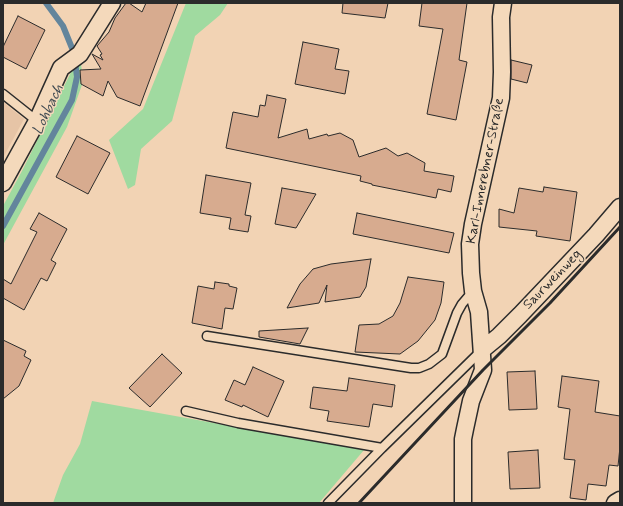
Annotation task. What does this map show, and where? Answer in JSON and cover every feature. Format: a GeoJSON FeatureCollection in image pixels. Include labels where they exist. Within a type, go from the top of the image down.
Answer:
{"type":"FeatureCollection","features":[{"type":"Feature","properties":{"kind":"street"},"geometry":{"type":"LineString","coordinates":[[3,183],[37,121],[62,68],[80,54],[112,3]]}},
{"type":"Feature","properties":{"kind":"street","name":"Karl-Innerebner-Straße"},"geometry":{"type":"LineString","coordinates":[[463,503],[464,434],[471,401],[484,370],[479,312],[473,291],[470,244],[473,224],[501,98],[502,3]]}},
{"type":"Feature","properties":{"kind":"street","name":"Saurweinweg"},"geometry":{"type":"LineString","coordinates":[[482,350],[499,336],[520,315],[620,207]]}},
{"type":"Feature","properties":{"kind":"street"},"geometry":{"type":"LineString","coordinates":[[615,503],[620,500]]}},
{"type":"Feature","properties":{"kind":"lane"},"geometry":{"type":"LineString","coordinates":[[3,94],[37,121]]}},
{"type":"Feature","properties":{"kind":"lane"},"geometry":{"type":"LineString","coordinates":[[207,336],[419,368],[429,364],[442,354],[457,313],[462,304],[473,291]]}},
{"type":"Feature","properties":{"kind":"lane"},"geometry":{"type":"LineString","coordinates":[[328,503],[482,350]]}},
{"type":"Feature","properties":{"kind":"lane"},"geometry":{"type":"LineString","coordinates":[[186,411],[238,423],[382,448]]}},
{"type":"Feature","properties":{"kind":"shaded area"},"geometry":{"type":"Polygon","coordinates":[[[3,102],[24,119],[3,158],[3,102]]]}},
{"type":"Feature","properties":{"kind":"green space"},"geometry":{"type":"Polygon","coordinates":[[[186,3],[228,3],[220,15],[195,36],[172,121],[141,149],[135,185],[128,189],[109,140],[143,109],[186,3]]]}},
{"type":"Feature","properties":{"kind":"green space"},"geometry":{"type":"Polygon","coordinates":[[[80,54],[83,82],[67,127],[3,245],[3,206],[80,54]]]}},
{"type":"Feature","properties":{"kind":"green space"},"geometry":{"type":"Polygon","coordinates":[[[92,401],[364,450],[319,503],[53,503],[63,475],[80,444],[92,401]]]}},
{"type":"Feature","properties":{"kind":"building"},"geometry":{"type":"Polygon","coordinates":[[[126,3],[129,3],[142,12],[146,3],[178,3],[140,106],[117,97],[108,81],[103,96],[81,84],[80,70],[101,69],[92,54],[103,60],[100,55],[102,54],[97,46],[109,32],[115,18],[126,3]]]}},
{"type":"Feature","properties":{"kind":"building"},"geometry":{"type":"Polygon","coordinates":[[[343,3],[388,3],[385,18],[342,13],[343,3]]]}},
{"type":"Feature","properties":{"kind":"building"},"geometry":{"type":"Polygon","coordinates":[[[422,3],[467,3],[459,60],[467,62],[456,120],[427,114],[443,29],[419,26],[422,3]]]}},
{"type":"Feature","properties":{"kind":"building"},"geometry":{"type":"Polygon","coordinates":[[[18,16],[45,30],[26,69],[3,57],[3,47],[18,16]]]}},
{"type":"Feature","properties":{"kind":"building"},"geometry":{"type":"Polygon","coordinates":[[[303,42],[339,49],[335,69],[349,71],[345,94],[295,84],[303,42]]]}},
{"type":"Feature","properties":{"kind":"building"},"geometry":{"type":"Polygon","coordinates":[[[511,60],[532,65],[527,83],[511,79],[511,60]]]}},
{"type":"Feature","properties":{"kind":"building"},"geometry":{"type":"Polygon","coordinates":[[[267,95],[286,99],[278,138],[307,129],[309,139],[327,134],[328,136],[340,133],[353,140],[359,157],[386,148],[398,156],[407,153],[425,163],[424,171],[454,176],[451,192],[438,189],[436,198],[372,185],[360,181],[361,176],[226,148],[233,112],[258,117],[260,105],[265,106],[267,95]]]}},
{"type":"Feature","properties":{"kind":"building"},"geometry":{"type":"Polygon","coordinates":[[[77,136],[110,153],[88,194],[56,177],[77,136]]]}},
{"type":"Feature","properties":{"kind":"building"},"geometry":{"type":"Polygon","coordinates":[[[206,175],[251,183],[245,215],[251,216],[248,232],[229,229],[231,218],[200,213],[206,175]]]}},
{"type":"Feature","properties":{"kind":"building"},"geometry":{"type":"Polygon","coordinates":[[[544,187],[577,192],[570,241],[536,236],[537,231],[499,227],[499,209],[514,213],[519,188],[543,192],[544,187]]]}},
{"type":"Feature","properties":{"kind":"building"},"geometry":{"type":"Polygon","coordinates":[[[282,188],[316,194],[296,228],[275,224],[282,188]]]}},
{"type":"Feature","properties":{"kind":"building"},"geometry":{"type":"Polygon","coordinates":[[[39,213],[67,229],[51,260],[56,263],[47,281],[41,278],[24,310],[3,298],[3,279],[11,284],[37,232],[30,229],[39,213]]]}},
{"type":"Feature","properties":{"kind":"building"},"geometry":{"type":"Polygon","coordinates":[[[357,213],[454,233],[449,253],[353,234],[357,213]]]}},
{"type":"Feature","properties":{"kind":"building"},"geometry":{"type":"Polygon","coordinates":[[[371,259],[366,287],[360,297],[325,302],[327,285],[319,303],[287,308],[300,284],[313,269],[331,264],[371,259]]]}},
{"type":"Feature","properties":{"kind":"building"},"geometry":{"type":"Polygon","coordinates":[[[408,277],[444,282],[441,303],[435,320],[418,341],[400,354],[355,352],[359,325],[379,324],[393,316],[400,303],[408,277]]]}},
{"type":"Feature","properties":{"kind":"building"},"geometry":{"type":"Polygon","coordinates":[[[215,282],[229,284],[229,286],[237,288],[233,309],[225,308],[222,329],[192,323],[198,286],[214,289],[215,282]]]}},
{"type":"Feature","properties":{"kind":"building"},"geometry":{"type":"Polygon","coordinates":[[[308,328],[300,344],[259,337],[259,331],[308,328]]]}},
{"type":"Feature","properties":{"kind":"building"},"geometry":{"type":"Polygon","coordinates":[[[3,340],[26,351],[24,356],[31,360],[19,386],[3,399],[3,340]]]}},
{"type":"Feature","properties":{"kind":"building"},"geometry":{"type":"Polygon","coordinates":[[[162,354],[182,373],[150,407],[129,388],[162,354]]]}},
{"type":"Feature","properties":{"kind":"building"},"geometry":{"type":"Polygon","coordinates":[[[253,367],[284,381],[268,417],[243,405],[242,407],[225,400],[234,380],[245,385],[253,367]]]}},
{"type":"Feature","properties":{"kind":"building"},"geometry":{"type":"Polygon","coordinates":[[[535,371],[537,409],[509,410],[507,372],[535,371]]]}},
{"type":"Feature","properties":{"kind":"building"},"geometry":{"type":"Polygon","coordinates":[[[562,376],[599,381],[595,412],[620,416],[620,447],[618,466],[609,465],[606,486],[588,484],[586,500],[570,498],[575,460],[564,459],[570,409],[558,407],[562,376]]]}},
{"type":"Feature","properties":{"kind":"building"},"geometry":{"type":"Polygon","coordinates":[[[349,378],[395,385],[392,407],[373,404],[369,427],[327,421],[329,411],[310,408],[313,387],[347,391],[349,378]]]}},
{"type":"Feature","properties":{"kind":"building"},"geometry":{"type":"Polygon","coordinates":[[[538,450],[540,488],[510,489],[508,452],[538,450]]]}},
{"type":"Feature","properties":{"kind":"waterway","name":"Lohbach"},"geometry":{"type":"LineString","coordinates":[[3,226],[72,100],[77,77],[74,53],[63,26],[46,3]]}},
{"type":"Feature","properties":{"kind":"railway"},"geometry":{"type":"LineString","coordinates":[[359,503],[483,370],[550,303],[620,227]]}}]}
